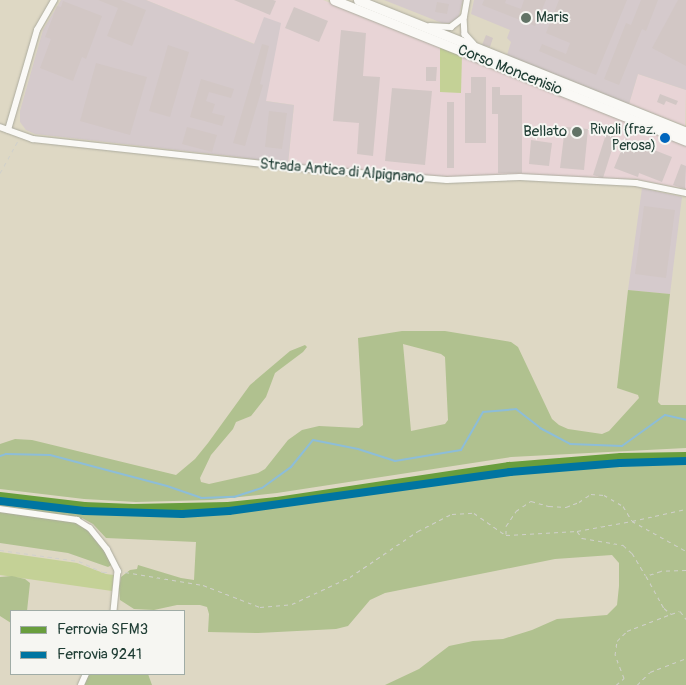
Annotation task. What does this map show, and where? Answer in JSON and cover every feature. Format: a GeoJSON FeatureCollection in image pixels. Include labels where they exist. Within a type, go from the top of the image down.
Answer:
{"type":"FeatureCollection","features":[{"type":"Feature","properties":{"kind":"main road","name":"Corso Moncenisio"},"geometry":{"type":"LineString","coordinates":[[334,0],[686,141]]}},
{"type":"Feature","properties":{"kind":"main road","name":"Corso Moncenisio"},"geometry":{"type":"LineString","coordinates":[[358,0],[686,132]]}},
{"type":"Feature","properties":{"kind":"street"},"geometry":{"type":"LineString","coordinates":[[8,130],[36,30],[54,0]]}},
{"type":"Feature","properties":{"kind":"street"},"geometry":{"type":"LineString","coordinates":[[467,0],[464,17],[465,34],[477,48]]}},
{"type":"Feature","properties":{"kind":"street"},"geometry":{"type":"LineString","coordinates":[[422,26],[451,27],[464,17]]}},
{"type":"Feature","properties":{"kind":"street","name":"Strada Antica di Alpignano"},"geometry":{"type":"LineString","coordinates":[[0,127],[33,139],[309,170],[448,180],[520,177],[636,183],[686,193]]}},
{"type":"Feature","properties":{"kind":"street"},"geometry":{"type":"LineString","coordinates":[[0,509],[77,520],[90,528],[107,550],[118,571],[114,610]]}},
{"type":"Feature","properties":{"kind":"path"},"geometry":{"type":"LineString","coordinates":[[0,173],[21,136]]}},
{"type":"Feature","properties":{"kind":"path"},"geometry":{"type":"LineString","coordinates":[[506,535],[506,526],[516,511],[532,501],[549,506],[566,507],[579,502],[591,494],[604,494],[623,506],[632,521],[686,551]]}},
{"type":"Feature","properties":{"kind":"path"},"geometry":{"type":"LineString","coordinates":[[0,550],[79,562],[106,573],[118,571],[203,584],[260,607],[292,604],[350,577],[418,531],[452,514],[474,513],[506,535],[577,531],[686,509]]}},
{"type":"Feature","properties":{"kind":"path"},"geometry":{"type":"LineString","coordinates":[[577,531],[582,538],[623,545],[632,553],[664,608],[671,614]]}},
{"type":"Feature","properties":{"kind":"path"},"geometry":{"type":"LineString","coordinates":[[646,576],[661,571],[686,570]]}},
{"type":"Feature","properties":{"kind":"path"},"geometry":{"type":"LineString","coordinates":[[616,685],[624,678],[615,655],[617,641],[627,631],[680,611],[686,619]]}},
{"type":"Feature","properties":{"kind":"path"},"geometry":{"type":"LineString","coordinates":[[637,685],[650,672],[686,658]]}},
{"type":"Feature","properties":{"kind":"shaded area"},"geometry":{"type":"Polygon","coordinates":[[[61,0],[146,0],[254,44],[264,17],[281,23],[266,101],[294,105],[288,164],[35,134],[26,130],[20,122],[20,111],[43,30],[61,0]]]}},
{"type":"Feature","properties":{"kind":"shaded area"},"geometry":{"type":"Polygon","coordinates":[[[146,0],[323,0],[686,145],[686,189],[634,179],[449,177],[288,164],[294,105],[266,101],[255,44],[146,0]]]}},
{"type":"Feature","properties":{"kind":"shaded area"},"geometry":{"type":"Polygon","coordinates":[[[384,0],[463,0],[458,19],[449,23],[442,23],[384,0]]]}},
{"type":"Feature","properties":{"kind":"shaded area"},"geometry":{"type":"Polygon","coordinates":[[[474,0],[686,0],[686,90],[638,74],[629,104],[507,55],[511,42],[507,38],[510,30],[471,14],[474,0]]]}},
{"type":"Feature","properties":{"kind":"shaded area"},"geometry":{"type":"Polygon","coordinates":[[[638,74],[686,90],[685,126],[629,104],[638,74]]]}},
{"type":"Feature","properties":{"kind":"shaded area"},"geometry":{"type":"Polygon","coordinates":[[[642,188],[682,197],[670,294],[628,290],[642,188]]]}},
{"type":"Feature","properties":{"kind":"green space"},"geometry":{"type":"Polygon","coordinates":[[[440,47],[462,55],[461,93],[440,92],[440,47]]]}},
{"type":"Feature","properties":{"kind":"green space"},"geometry":{"type":"Polygon","coordinates":[[[628,290],[670,294],[658,402],[661,405],[686,405],[686,448],[511,457],[277,493],[211,500],[136,502],[84,499],[0,489],[0,444],[15,439],[32,440],[176,475],[195,459],[250,385],[290,351],[305,345],[307,347],[303,352],[275,373],[266,397],[251,416],[236,422],[233,429],[211,455],[200,478],[201,482],[209,484],[258,473],[265,469],[288,440],[302,430],[319,426],[359,428],[363,425],[358,338],[402,331],[445,331],[511,342],[518,347],[552,419],[568,429],[602,434],[609,431],[639,398],[638,395],[617,388],[628,290]],[[403,344],[411,431],[445,424],[448,420],[445,357],[441,354],[403,344]]]}},
{"type":"Feature","properties":{"kind":"green space"},"geometry":{"type":"Polygon","coordinates":[[[686,463],[686,685],[385,685],[419,669],[449,646],[473,641],[503,639],[532,630],[557,619],[607,615],[617,605],[619,586],[619,563],[612,555],[555,559],[385,593],[370,600],[348,626],[336,629],[258,633],[208,632],[209,614],[207,607],[200,605],[177,605],[154,610],[134,609],[120,600],[119,588],[121,577],[130,570],[137,569],[138,565],[194,580],[196,542],[106,538],[93,524],[82,518],[82,524],[89,529],[113,564],[108,567],[68,553],[0,543],[0,501],[134,514],[205,513],[277,506],[505,473],[569,467],[686,463]]]}},
{"type":"Feature","properties":{"kind":"green space"},"geometry":{"type":"Polygon","coordinates":[[[0,552],[77,563],[106,574],[114,575],[112,591],[0,575],[0,552]]]}},
{"type":"Feature","properties":{"kind":"green space"},"geometry":{"type":"Polygon","coordinates":[[[12,576],[25,579],[30,583],[27,610],[10,610],[10,622],[0,616],[0,577],[12,576]]]}},
{"type":"Feature","properties":{"kind":"green space"},"geometry":{"type":"Polygon","coordinates":[[[89,675],[148,675],[152,685],[84,685],[89,675]]]}},
{"type":"Feature","properties":{"kind":"building"},"geometry":{"type":"Polygon","coordinates":[[[98,0],[121,0],[146,10],[132,46],[107,36],[118,8],[98,0]]]}},
{"type":"Feature","properties":{"kind":"building"},"geometry":{"type":"Polygon","coordinates":[[[234,0],[273,0],[276,1],[270,15],[234,0]]]}},
{"type":"Feature","properties":{"kind":"building","name":"Maris"},"geometry":{"type":"Polygon","coordinates":[[[484,0],[506,0],[505,3],[521,9],[524,0],[546,0],[535,26],[482,5],[484,0]]]}},
{"type":"Feature","properties":{"kind":"building"},"geometry":{"type":"Polygon","coordinates":[[[559,0],[627,0],[596,75],[539,51],[542,44],[566,54],[570,43],[546,33],[559,0]]]}},
{"type":"Feature","properties":{"kind":"building"},"geometry":{"type":"Polygon","coordinates":[[[641,0],[658,0],[646,31],[642,29],[619,85],[604,79],[626,23],[631,25],[641,0]]]}},
{"type":"Feature","properties":{"kind":"building"},"geometry":{"type":"Polygon","coordinates":[[[678,0],[686,0],[686,66],[652,48],[678,0]]]}},
{"type":"Feature","properties":{"kind":"building"},"geometry":{"type":"Polygon","coordinates":[[[63,1],[102,16],[86,59],[82,57],[73,81],[40,68],[51,39],[45,37],[57,6],[61,7],[63,1]]]}},
{"type":"Feature","properties":{"kind":"building"},"geometry":{"type":"Polygon","coordinates":[[[437,2],[449,4],[447,14],[435,12],[437,2]]]}},
{"type":"Feature","properties":{"kind":"building"},"geometry":{"type":"Polygon","coordinates":[[[294,7],[328,21],[319,42],[285,28],[294,7]]]}},
{"type":"Feature","properties":{"kind":"building"},"geometry":{"type":"Polygon","coordinates":[[[341,30],[366,33],[363,76],[380,77],[373,156],[357,154],[359,123],[333,121],[341,30]]]}},
{"type":"Feature","properties":{"kind":"building"},"geometry":{"type":"Polygon","coordinates":[[[486,35],[493,38],[490,47],[482,45],[486,35]]]}},
{"type":"Feature","properties":{"kind":"building"},"geometry":{"type":"Polygon","coordinates":[[[262,44],[269,46],[260,84],[263,85],[245,146],[233,143],[262,44]]]}},
{"type":"Feature","properties":{"kind":"building"},"geometry":{"type":"Polygon","coordinates":[[[168,45],[189,52],[170,117],[149,111],[168,45]]]}},
{"type":"Feature","properties":{"kind":"building"},"geometry":{"type":"Polygon","coordinates":[[[96,63],[147,77],[130,135],[80,121],[96,63]]]}},
{"type":"Feature","properties":{"kind":"building"},"geometry":{"type":"Polygon","coordinates":[[[426,67],[437,67],[436,81],[426,81],[426,67]]]}},
{"type":"Feature","properties":{"kind":"building"},"geometry":{"type":"Polygon","coordinates":[[[471,77],[486,77],[486,143],[465,143],[465,93],[471,93],[471,77]]]}},
{"type":"Feature","properties":{"kind":"building"},"geometry":{"type":"Polygon","coordinates":[[[201,79],[234,89],[231,98],[209,92],[206,101],[215,104],[212,113],[225,116],[222,126],[190,117],[201,79]]]}},
{"type":"Feature","properties":{"kind":"building"},"geometry":{"type":"Polygon","coordinates":[[[492,87],[500,87],[500,95],[522,95],[522,173],[498,173],[498,114],[492,114],[492,87]]]}},
{"type":"Feature","properties":{"kind":"building"},"geometry":{"type":"Polygon","coordinates":[[[392,88],[432,91],[425,165],[385,161],[392,88]]]}},
{"type":"Feature","properties":{"kind":"building"},"geometry":{"type":"Polygon","coordinates":[[[660,94],[678,101],[676,105],[666,101],[664,105],[657,102],[660,94]]]}},
{"type":"Feature","properties":{"kind":"building"},"geometry":{"type":"Polygon","coordinates":[[[447,102],[454,102],[454,168],[447,168],[447,102]]]}},
{"type":"Feature","properties":{"kind":"building"},"geometry":{"type":"Polygon","coordinates":[[[269,111],[287,113],[282,149],[265,147],[269,111]]]}},
{"type":"Feature","properties":{"kind":"building"},"geometry":{"type":"Polygon","coordinates":[[[187,127],[217,135],[212,152],[182,144],[187,127]]]}},
{"type":"Feature","properties":{"kind":"building"},"geometry":{"type":"Polygon","coordinates":[[[565,127],[588,129],[584,170],[560,168],[565,127]]]}},
{"type":"Feature","properties":{"kind":"building"},"geometry":{"type":"Polygon","coordinates":[[[606,134],[616,137],[603,178],[593,175],[606,134]]]}},
{"type":"Feature","properties":{"kind":"building"},"geometry":{"type":"Polygon","coordinates":[[[626,139],[672,157],[662,182],[639,173],[638,177],[614,168],[626,139]]]}},
{"type":"Feature","properties":{"kind":"building"},"geometry":{"type":"Polygon","coordinates":[[[531,140],[552,143],[549,166],[529,164],[531,140]]]}},
{"type":"Feature","properties":{"kind":"building"},"geometry":{"type":"Polygon","coordinates":[[[681,164],[686,166],[685,189],[673,185],[681,164]]]}},
{"type":"Feature","properties":{"kind":"building"},"geometry":{"type":"Polygon","coordinates":[[[644,206],[675,210],[666,278],[635,274],[644,206]]]}},
{"type":"Feature","properties":{"kind":"waterway"},"geometry":{"type":"LineString","coordinates":[[0,456],[6,454],[50,455],[167,486],[201,498],[234,497],[262,488],[291,467],[313,440],[358,449],[395,461],[461,450],[483,412],[516,409],[540,428],[570,444],[622,446],[665,415],[686,420]]}},
{"type":"Feature","properties":{"kind":"rail line","name":"SFM3"},"geometry":{"type":"LineString","coordinates":[[0,496],[84,506],[133,508],[228,506],[277,501],[509,466],[621,457],[686,456]]}},
{"type":"Feature","properties":{"kind":"rail line","name":"9241"},"geometry":{"type":"LineString","coordinates":[[0,501],[84,511],[182,514],[229,511],[510,472],[620,463],[686,461]]}},
{"type":"Feature","properties":{"kind":"place","name":"Maris"},"geometry":{"type":"Point","coordinates":[526,18]}},
{"type":"Feature","properties":{"kind":"place","name":"Bellato"},"geometry":{"type":"Point","coordinates":[577,132]}},
{"type":"Feature","properties":{"kind":"place","name":"Rivoli (fraz. Perosa)"},"geometry":{"type":"Point","coordinates":[665,138]}}]}
